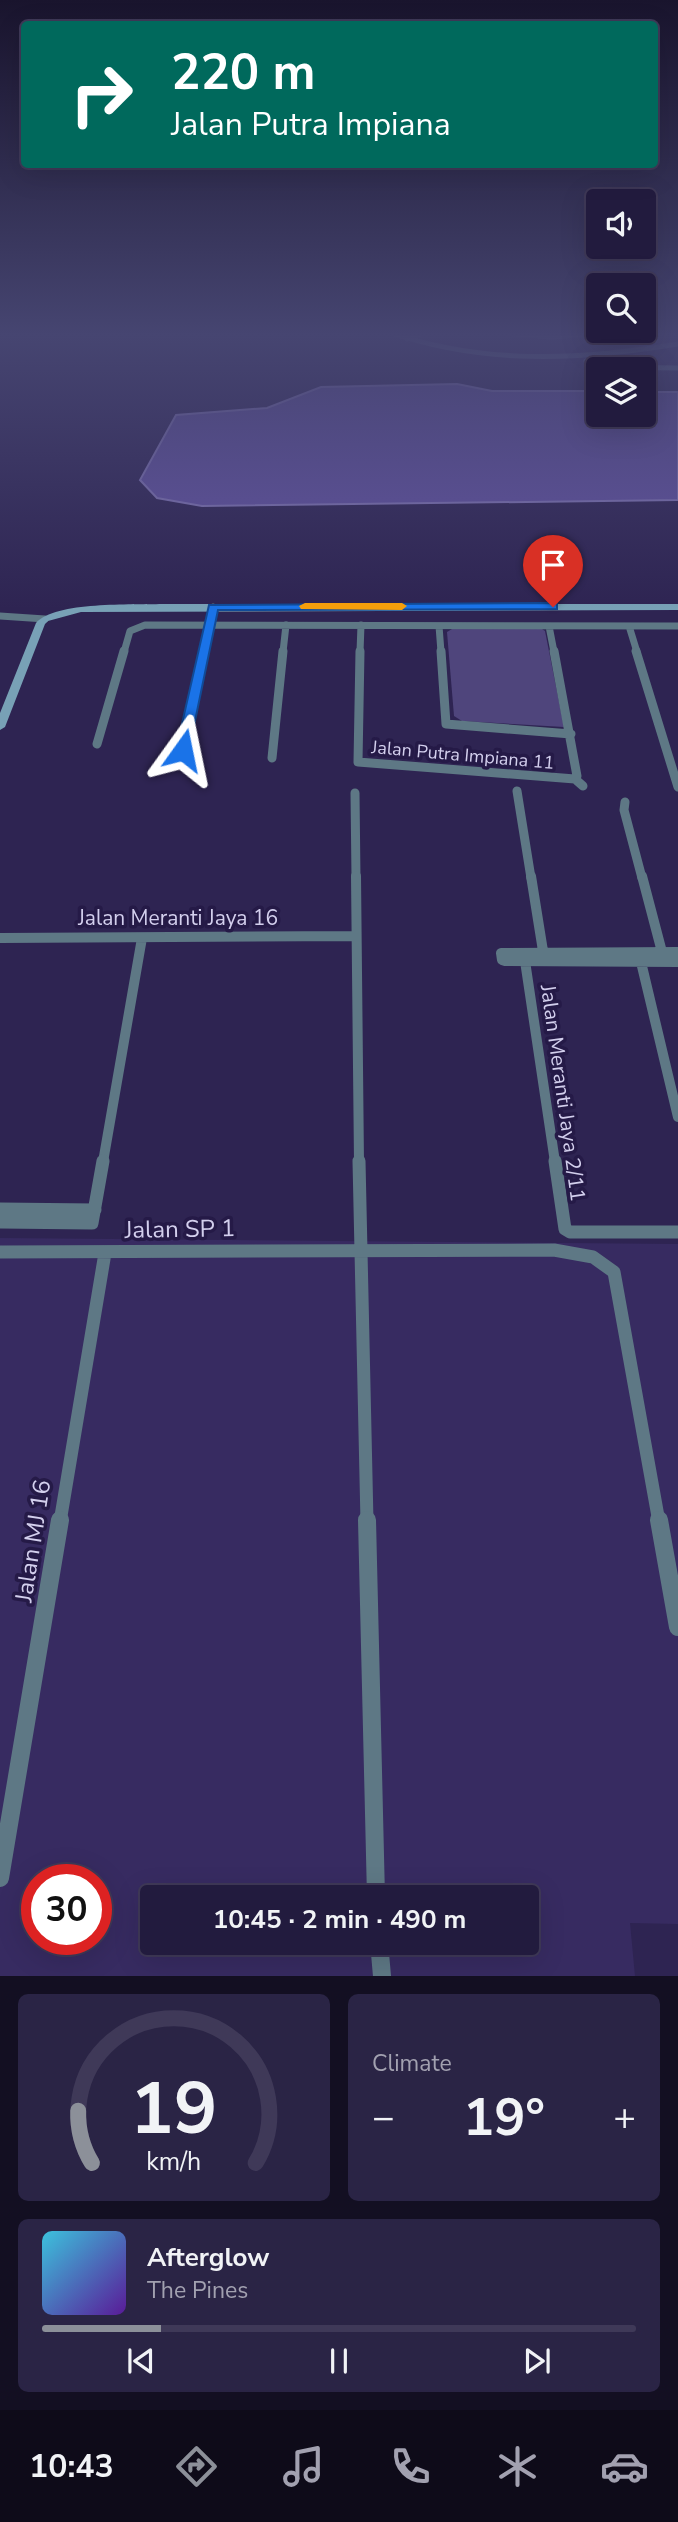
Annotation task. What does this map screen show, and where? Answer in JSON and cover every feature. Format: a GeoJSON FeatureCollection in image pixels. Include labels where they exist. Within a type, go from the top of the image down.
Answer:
{"type":"FeatureCollection","features":[{"type":"Feature","properties":{"kind":"street"},"geometry":{"type":"LineString","coordinates":[[502,610],[678,607]]}},
{"type":"Feature","properties":{"kind":"street"},"geometry":{"type":"LineString","coordinates":[[0,616],[45,619],[81,609],[678,613]]}},
{"type":"Feature","properties":{"kind":"street"},"geometry":{"type":"LineString","coordinates":[[63,615],[212,609]]}},
{"type":"Feature","properties":{"kind":"street"},"geometry":{"type":"LineString","coordinates":[[183,750],[212,609]]}},
{"type":"Feature","properties":{"kind":"street"},"geometry":{"type":"LineString","coordinates":[[499,626],[502,610]]}},
{"type":"Feature","properties":{"kind":"street"},"geometry":{"type":"LineString","coordinates":[[502,610],[508,626]]}},
{"type":"Feature","properties":{"kind":"street"},"geometry":{"type":"LineString","coordinates":[[0,727],[35,637],[45,619]]}},
{"type":"Feature","properties":{"kind":"street"},"geometry":{"type":"LineString","coordinates":[[97,744],[130,631],[145,625],[678,626]]}},
{"type":"Feature","properties":{"kind":"street"},"geometry":{"type":"LineString","coordinates":[[272,758],[286,625]]}},
{"type":"Feature","properties":{"kind":"street","name":"Jalan Putra Impiana 11"},"geometry":{"type":"LineString","coordinates":[[361,625],[358,762],[575,779]]}},
{"type":"Feature","properties":{"kind":"street"},"geometry":{"type":"LineString","coordinates":[[439,626],[446,724],[571,734]]}},
{"type":"Feature","properties":{"kind":"street"},"geometry":{"type":"LineString","coordinates":[[549,626],[571,734],[578,776],[575,779],[583,786]]}},
{"type":"Feature","properties":{"kind":"street"},"geometry":{"type":"LineString","coordinates":[[629,626],[678,787]]}},
{"type":"Feature","properties":{"kind":"street"},"geometry":{"type":"LineString","coordinates":[[517,791],[543,951]]}},
{"type":"Feature","properties":{"kind":"street"},"geometry":{"type":"LineString","coordinates":[[355,793],[360,1249],[376,1885]]}},
{"type":"Feature","properties":{"kind":"street"},"geometry":{"type":"LineString","coordinates":[[624,806],[662,952]]}},
{"type":"Feature","properties":{"kind":"street","name":"Jalan Meranti Jaya 16"},"geometry":{"type":"LineString","coordinates":[[0,938],[355,936]]}},
{"type":"Feature","properties":{"kind":"street"},"geometry":{"type":"LineString","coordinates":[[93,1216],[142,938]]}},
{"type":"Feature","properties":{"kind":"street"},"geometry":{"type":"LineString","coordinates":[[678,952],[501,953],[502,960],[505,961],[678,962]]}},
{"type":"Feature","properties":{"kind":"street","name":"Jalan Meranti Jaya 2/11"},"geometry":{"type":"LineString","coordinates":[[525,961],[565,1229],[570,1232],[678,1232]]}},
{"type":"Feature","properties":{"kind":"street"},"geometry":{"type":"LineString","coordinates":[[641,962],[678,1117]]}},
{"type":"Feature","properties":{"kind":"street"},"geometry":{"type":"LineString","coordinates":[[0,1209],[93,1216]]}},
{"type":"Feature","properties":{"kind":"street"},"geometry":{"type":"LineString","coordinates":[[0,1222],[93,1216]]}},
{"type":"Feature","properties":{"kind":"street","name":"Jalan SP 1"},"geometry":{"type":"LineString","coordinates":[[0,1252],[360,1249],[570,1251],[605,1261],[614,1272],[678,1627]]}},
{"type":"Feature","properties":{"kind":"street","name":"Jalan MJ 16"},"geometry":{"type":"LineString","coordinates":[[0,1878],[105,1253]]}},
{"type":"Feature","properties":{"kind":"street"},"geometry":{"type":"LineString","coordinates":[[380,1955],[382,1976]]}},
{"type":"Feature","properties":{"kind":"shaded area"},"geometry":{"type":"Polygon","coordinates":[[[171,424],[586,424],[586,427],[656,427],[656,424],[678,424],[678,500],[202,506],[157,498],[140,480],[171,424]]]}},
{"type":"Feature","properties":{"kind":"shaded area"},"geometry":{"type":"Polygon","coordinates":[[[539,627],[545,631],[564,727],[462,721],[454,716],[447,632],[452,629],[539,627]]]}},
{"type":"Feature","properties":{"kind":"shaded area"},"geometry":{"type":"Polygon","coordinates":[[[0,1238],[678,1244],[678,1924],[630,1923],[635,1976],[0,1976],[0,1238]]]}},
{"type":"Feature","properties":{"kind":"slow traffic"},"geometry":{"type":"LineString","coordinates":[[305,606],[402,606]]}},
{"type":"Feature","properties":{"kind":"route"},"geometry":{"type":"LineString","coordinates":[[183,750],[213,607],[553,607]]}}]}
